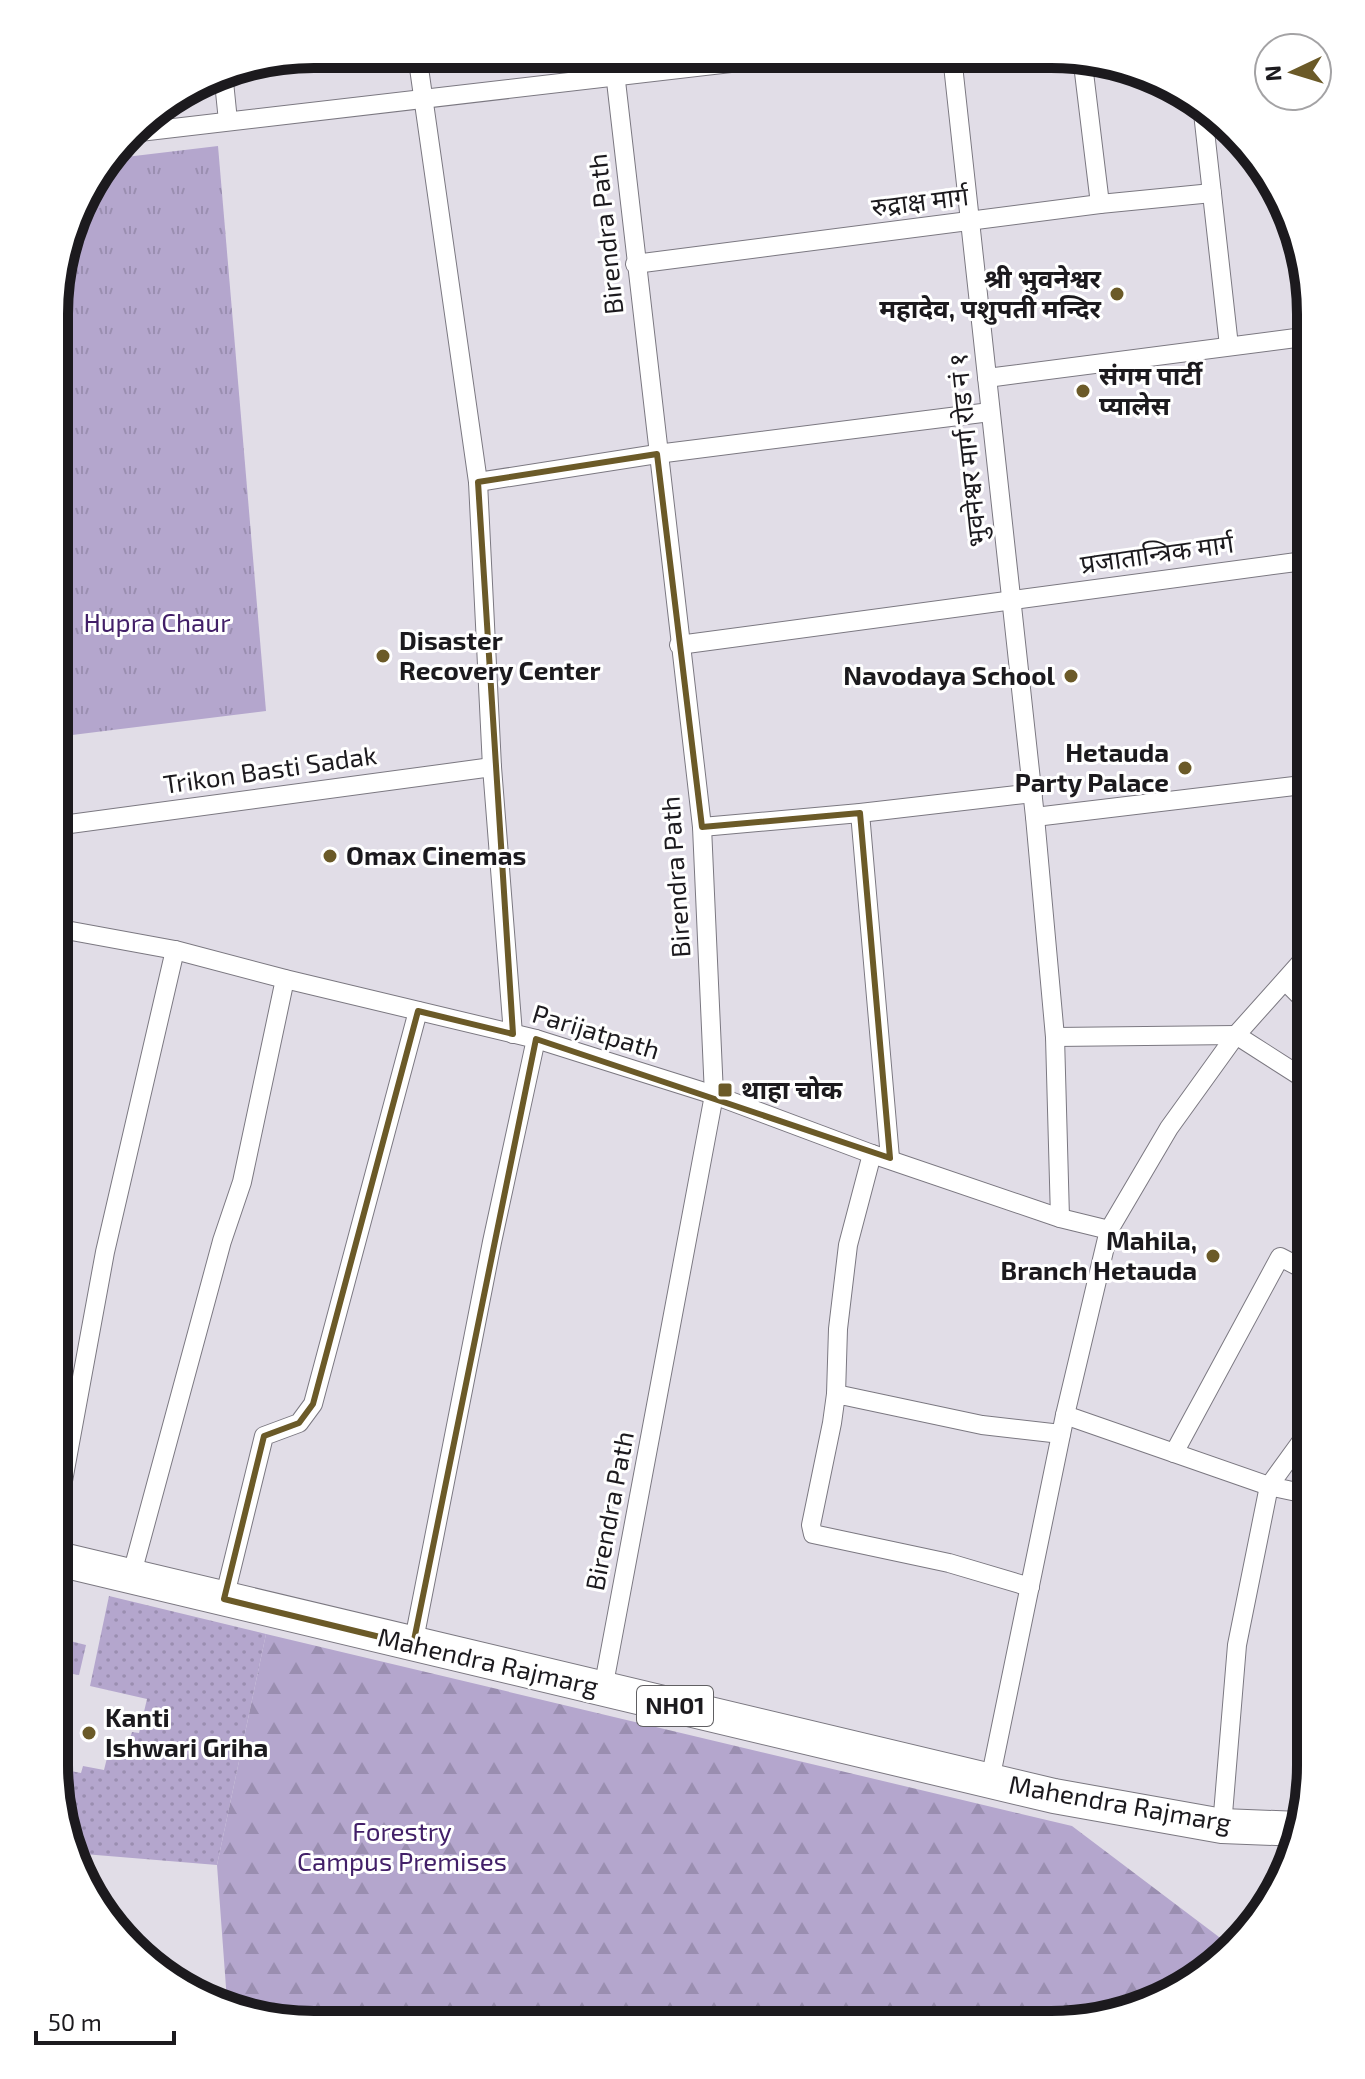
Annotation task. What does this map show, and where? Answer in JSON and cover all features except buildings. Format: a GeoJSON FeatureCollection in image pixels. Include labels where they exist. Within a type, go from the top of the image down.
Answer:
{"type":"FeatureCollection","features":[{"type":"Feature","properties":{"kind":"highway","name":"Mahendra Rajmarg"},"geometry":{"type":"LineString","coordinates":[[68,1561],[1054,1796],[1222,1826],[1289,1829]]}},
{"type":"Feature","properties":{"kind":"street"},"geometry":{"type":"LineString","coordinates":[[419,68],[478,482],[492,767],[513,1034]]}},
{"type":"Feature","properties":{"kind":"street","name":"Birendra Path"},"geometry":{"type":"LineString","coordinates":[[603,1689],[714,1095],[702,827],[614,68]]}},
{"type":"Feature","properties":{"kind":"street"},"geometry":{"type":"LineString","coordinates":[[150,131],[690,68]]}},
{"type":"Feature","properties":{"kind":"street","name":"भुवनेश्वर मार्ग रोड नं १"},"geometry":{"type":"LineString","coordinates":[[953,68],[1033,793],[1055,1037],[1060,1218]]}},
{"type":"Feature","properties":{"kind":"street"},"geometry":{"type":"LineString","coordinates":[[1084,70],[1100,204]]}},
{"type":"Feature","properties":{"kind":"street"},"geometry":{"type":"LineString","coordinates":[[224,85],[228,121]]}},
{"type":"Feature","properties":{"kind":"street"},"geometry":{"type":"LineString","coordinates":[[1204,122],[1229,346]]}},
{"type":"Feature","properties":{"kind":"street","name":"रुद्राक्ष मार्ग"},"geometry":{"type":"LineString","coordinates":[[635,264],[1100,204],[1212,193]]}},
{"type":"Feature","properties":{"kind":"street"},"geometry":{"type":"LineString","coordinates":[[987,378],[1297,338]]}},
{"type":"Feature","properties":{"kind":"street"},"geometry":{"type":"LineString","coordinates":[[478,482],[657,454],[990,412]]}},
{"type":"Feature","properties":{"kind":"street","name":"प्रजातान्त्रिक मार्ग"},"geometry":{"type":"LineString","coordinates":[[679,645],[1297,562]]}},
{"type":"Feature","properties":{"kind":"street","name":"Trikon Basti Sadak"},"geometry":{"type":"LineString","coordinates":[[68,824],[492,767]]}},
{"type":"Feature","properties":{"kind":"street"},"geometry":{"type":"LineString","coordinates":[[1035,817],[1297,786]]}},
{"type":"Feature","properties":{"kind":"street"},"geometry":{"type":"LineString","coordinates":[[702,827],[1033,793]]}},
{"type":"Feature","properties":{"kind":"street"},"geometry":{"type":"LineString","coordinates":[[860,813],[881,1156],[848,1245],[838,1329],[836,1394],[811,1525],[813,1534],[949,1563],[1030,1587]]}},
{"type":"Feature","properties":{"kind":"street","name":"Parijatpath"},"geometry":{"type":"LineString","coordinates":[[68,930],[175,950],[536,1039],[714,1095],[1060,1218],[1109,1230]]}},
{"type":"Feature","properties":{"kind":"street"},"geometry":{"type":"LineString","coordinates":[[68,1454],[105,1252],[175,950]]}},
{"type":"Feature","properties":{"kind":"street"},"geometry":{"type":"LineString","coordinates":[[990,1780],[1065,1415],[1109,1230],[1169,1128],[1236,1035],[1297,968]]}},
{"type":"Feature","properties":{"kind":"street"},"geometry":{"type":"LineString","coordinates":[[131,1577],[222,1241],[242,1182],[285,979]]}},
{"type":"Feature","properties":{"kind":"street"},"geometry":{"type":"LineString","coordinates":[[1285,981],[1297,993]]}},
{"type":"Feature","properties":{"kind":"street"},"geometry":{"type":"LineString","coordinates":[[224,1599],[264,1436],[299,1423],[313,1404],[418,1011]]}},
{"type":"Feature","properties":{"kind":"street"},"geometry":{"type":"LineString","coordinates":[[1055,1037],[1236,1035],[1296,1074]]}},
{"type":"Feature","properties":{"kind":"street"},"geometry":{"type":"LineString","coordinates":[[413,1645],[492,1242],[536,1039]]}},
{"type":"Feature","properties":{"kind":"street"},"geometry":{"type":"LineString","coordinates":[[1174,1453],[1280,1257],[1296,1265]]}},
{"type":"Feature","properties":{"kind":"street"},"geometry":{"type":"LineString","coordinates":[[836,1394],[982,1425],[1061,1434]]}},
{"type":"Feature","properties":{"kind":"street"},"geometry":{"type":"LineString","coordinates":[[1065,1415],[1269,1486],[1296,1492]]}},
{"type":"Feature","properties":{"kind":"street"},"geometry":{"type":"LineString","coordinates":[[1222,1826],[1237,1645],[1269,1486],[1296,1448]]}},
{"type":"Feature","properties":{"kind":"highlighted area"},"geometry":{"type":"Polygon","coordinates":[[[657,454],[702,827],[860,813],[890,1158],[536,1039],[413,1645],[224,1599],[264,1436],[299,1423],[313,1404],[418,1011],[513,1034],[478,482],[657,454]]]}},
{"type":"Feature","properties":{"kind":"green space","name":"Hupra Chaur"},"geometry":{"type":"Polygon","coordinates":[[[218,146],[266,711],[68,736],[70,282],[76,250],[87,220],[101,191],[125,157],[218,146]]]}},
{"type":"Feature","properties":{"kind":"green space"},"geometry":{"type":"Polygon","coordinates":[[[109,1596],[266,1634],[217,1865],[85,1854],[76,1829],[68,1771],[81,1773],[83,1766],[104,1770],[111,1742],[128,1745],[132,1732],[139,1733],[147,1699],[90,1686],[109,1596]]]}},
{"type":"Feature","properties":{"kind":"green space","name":"Forestry Campus Premises"},"geometry":{"type":"Polygon","coordinates":[[[266,1634],[1072,1826],[1219,1937],[1225,1939],[1174,1978],[1145,1992],[1115,2003],[1067,2010],[282,2009],[227,1994],[217,1865],[266,1634]]]}},
{"type":"Feature","properties":{"kind":"green space"},"geometry":{"type":"Polygon","coordinates":[[[68,1640],[86,1645],[79,1675],[68,1673],[68,1640]]]}},
{"type":"Feature","properties":{"kind":"place","name":"श्री भुवनेश्वर महादेव, पशुपती मन्दिर"},"geometry":{"type":"Point","coordinates":[1117,294]}},
{"type":"Feature","properties":{"kind":"place","name":"संगम पार्टी प्यालेस"},"geometry":{"type":"Point","coordinates":[1083,391]}},
{"type":"Feature","properties":{"kind":"place","name":"Disaster Recovery Center"},"geometry":{"type":"Point","coordinates":[383,656]}},
{"type":"Feature","properties":{"kind":"place","name":"Navodaya School"},"geometry":{"type":"Point","coordinates":[1071,676]}},
{"type":"Feature","properties":{"kind":"place","name":"Hetauda Party Palace"},"geometry":{"type":"Point","coordinates":[1185,768]}},
{"type":"Feature","properties":{"kind":"place","name":"Omax Cinemas"},"geometry":{"type":"Point","coordinates":[330,856]}},
{"type":"Feature","properties":{"kind":"place","name":"थाहा चोक"},"geometry":{"type":"Point","coordinates":[725,1090]}},
{"type":"Feature","properties":{"kind":"place","name":"Mahila, Branch Hetauda"},"geometry":{"type":"Point","coordinates":[1213,1256]}},
{"type":"Feature","properties":{"kind":"place","name":"Kanti Ishwari Griha"},"geometry":{"type":"Point","coordinates":[89,1733]}}]}
